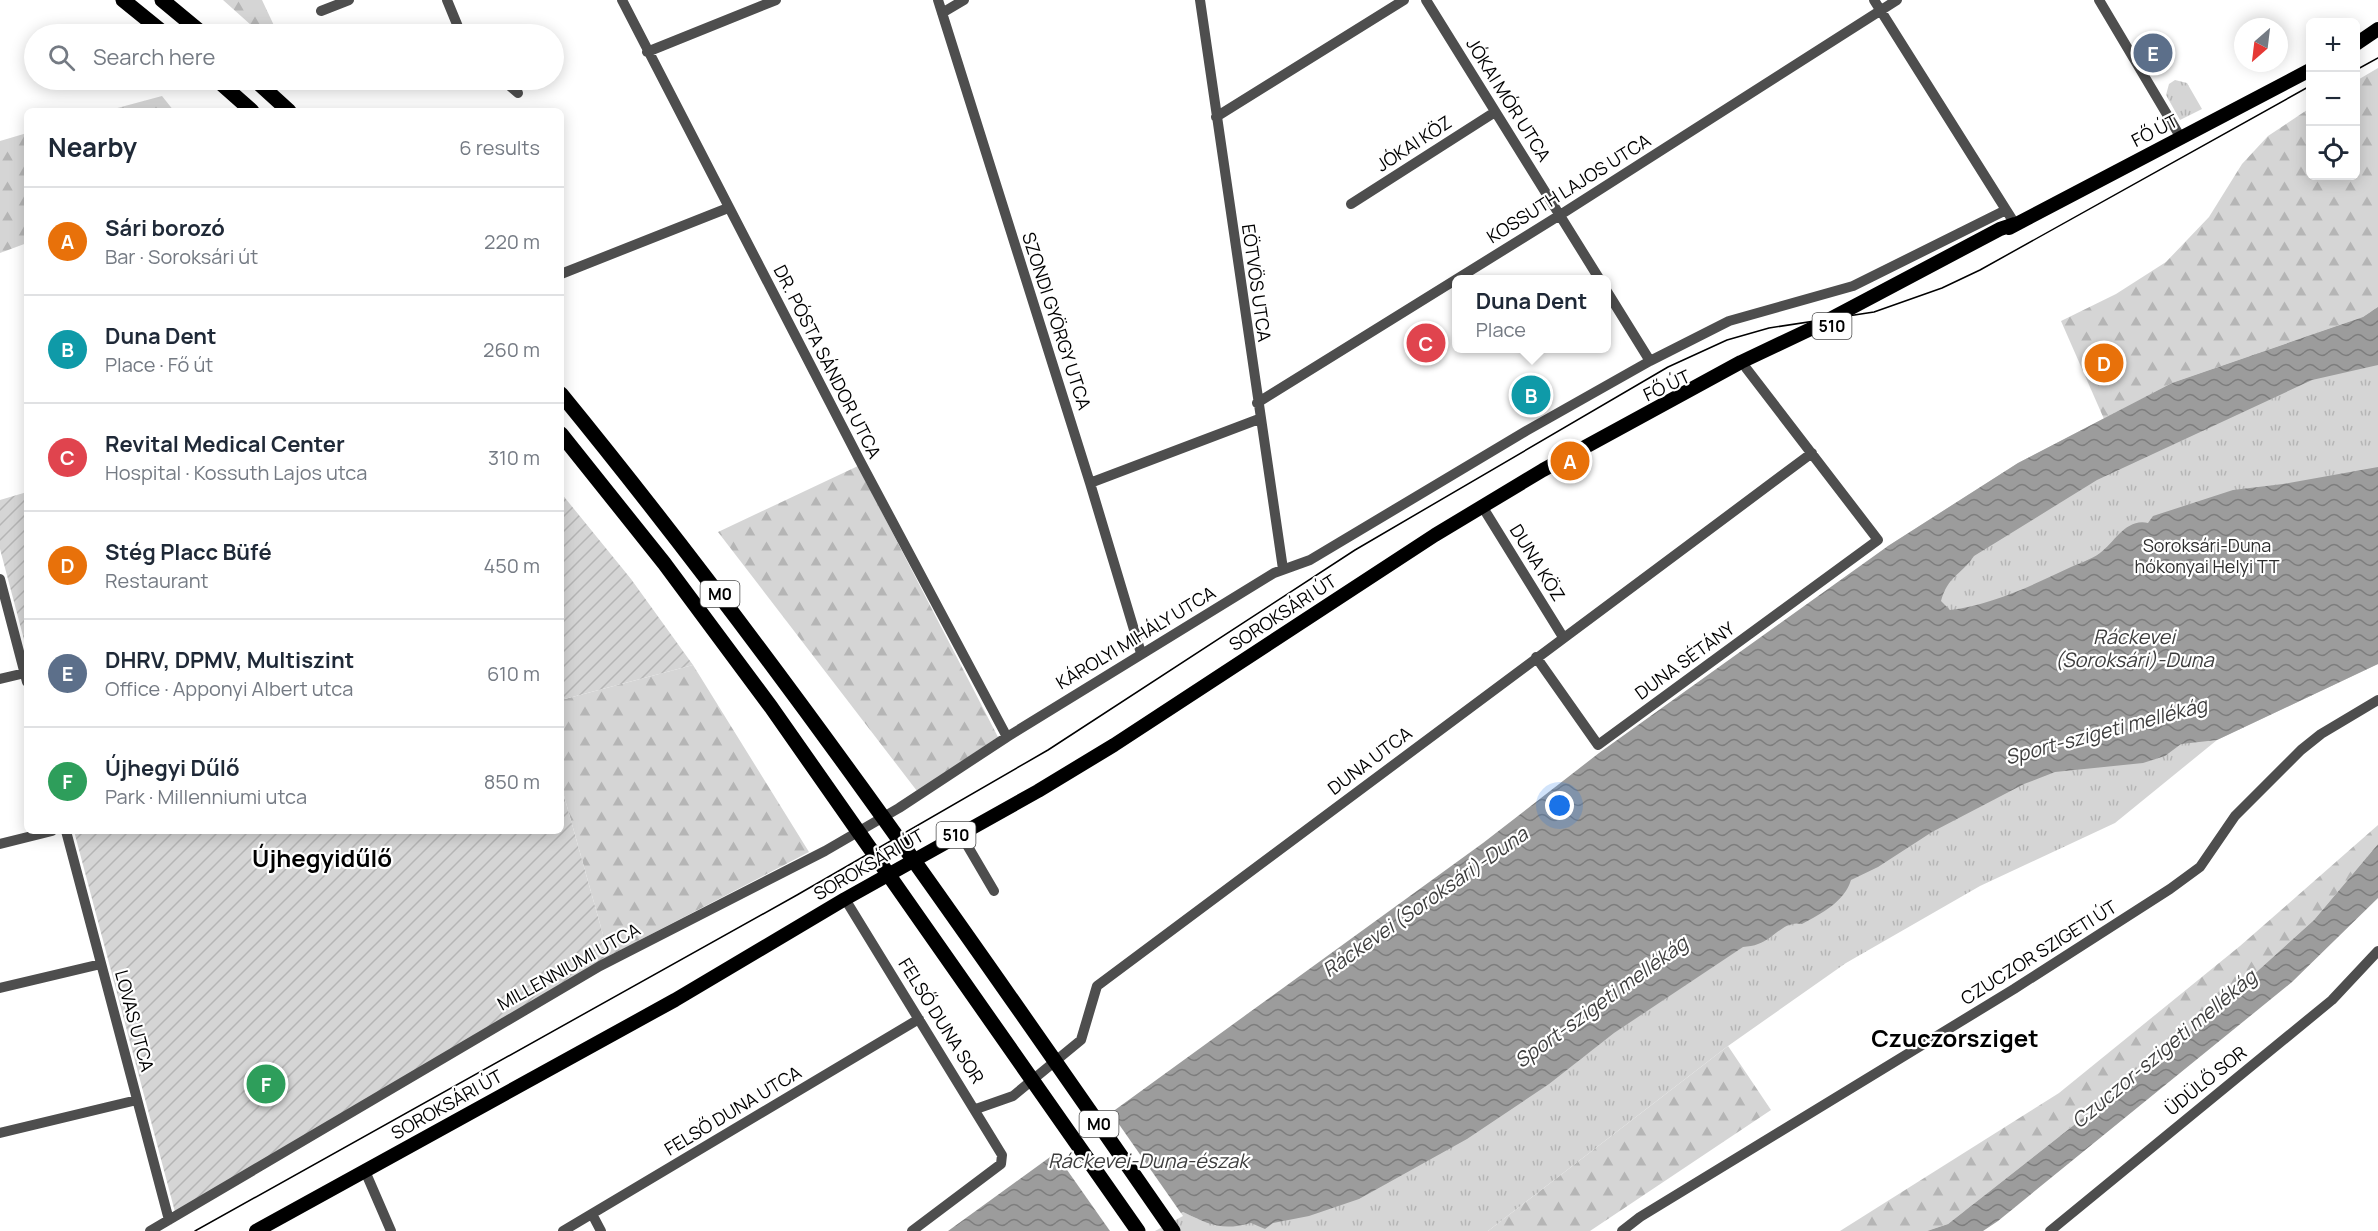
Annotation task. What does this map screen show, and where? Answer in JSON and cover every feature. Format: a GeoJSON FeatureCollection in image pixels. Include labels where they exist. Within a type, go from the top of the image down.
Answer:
{"type":"FeatureCollection","features":[{"type":"Feature","properties":{"kind":"highway"},"geometry":{"type":"LineString","coordinates":[[123,0],[153,24]]}},
{"type":"Feature","properties":{"kind":"highway"},"geometry":{"type":"LineString","coordinates":[[162,0],[191,24]]}},
{"type":"Feature","properties":{"kind":"highway"},"geometry":{"type":"LineString","coordinates":[[228,90],[249,108]]}},
{"type":"Feature","properties":{"kind":"highway"},"geometry":{"type":"LineString","coordinates":[[266,90],[286,108]]}},
{"type":"Feature","properties":{"kind":"highway","name":"M0"},"geometry":{"type":"LineString","coordinates":[[564,398],[689,555],[871,800],[1173,1231]]}},
{"type":"Feature","properties":{"kind":"highway","name":"M0"},"geometry":{"type":"LineString","coordinates":[[564,438],[678,581],[847,814],[1138,1231]]}},
{"type":"Feature","properties":{"kind":"main road"},"geometry":{"type":"LineString","coordinates":[[2360,41],[2378,29]]}},
{"type":"Feature","properties":{"kind":"main road","name":"FŐ ÚT"},"geometry":{"type":"LineString","coordinates":[[1642,417],[1779,354],[1862,311],[2015,224],[2306,72]]}},
{"type":"Feature","properties":{"kind":"main road","name":"FŐ ÚT"},"geometry":{"type":"LineString","coordinates":[[1642,417],[1741,362],[1815,327],[2000,229],[2015,224]]}},
{"type":"Feature","properties":{"kind":"main road","name":"SOROKSÁRI ÚT"},"geometry":{"type":"LineString","coordinates":[[256,1231],[675,1000],[845,898],[1114,745],[1482,506],[1642,417]]}},
{"type":"Feature","properties":{"kind":"street"},"geometry":{"type":"LineString","coordinates":[[321,11],[349,0]]}},
{"type":"Feature","properties":{"kind":"street"},"geometry":{"type":"LineString","coordinates":[[447,0],[457,24]]}},
{"type":"Feature","properties":{"kind":"street","name":"DR. PÓSTA SÁNDOR UTCA"},"geometry":{"type":"LineString","coordinates":[[622,0],[728,208],[1007,737]]}},
{"type":"Feature","properties":{"kind":"street"},"geometry":{"type":"LineString","coordinates":[[647,52],[776,0]]}},
{"type":"Feature","properties":{"kind":"street","name":"SZONDI GYÖRGY UTCA"},"geometry":{"type":"LineString","coordinates":[[938,0],[1141,653]]}},
{"type":"Feature","properties":{"kind":"street"},"geometry":{"type":"LineString","coordinates":[[942,13],[963,0]]}},
{"type":"Feature","properties":{"kind":"street","name":"EÖTVÖS UTCA"},"geometry":{"type":"LineString","coordinates":[[1200,0],[1259,419],[1283,569]]}},
{"type":"Feature","properties":{"kind":"street"},"geometry":{"type":"LineString","coordinates":[[1216,117],[1404,0]]}},
{"type":"Feature","properties":{"kind":"street","name":"JÓKAI MÓR UTCA"},"geometry":{"type":"LineString","coordinates":[[1426,0],[1597,275]]}},
{"type":"Feature","properties":{"kind":"street"},"geometry":{"type":"LineString","coordinates":[[1874,0],[2015,224]]}},
{"type":"Feature","properties":{"kind":"street","name":"KOSSUTH LAJOS UTCA"},"geometry":{"type":"LineString","coordinates":[[1463,275],[1898,0]]}},
{"type":"Feature","properties":{"kind":"street"},"geometry":{"type":"LineString","coordinates":[[2099,0],[2181,138]]}},
{"type":"Feature","properties":{"kind":"street"},"geometry":{"type":"LineString","coordinates":[[515,90],[518,93]]}},
{"type":"Feature","properties":{"kind":"street","name":"JÓKAI KÖZ"},"geometry":{"type":"LineString","coordinates":[[1351,204],[1495,112]]}},
{"type":"Feature","properties":{"kind":"street"},"geometry":{"type":"LineString","coordinates":[[564,273],[728,208]]}},
{"type":"Feature","properties":{"kind":"street","name":"FŐ ÚT"},"geometry":{"type":"LineString","coordinates":[[1283,569],[1310,560],[1447,476],[1650,360],[1729,321],[1853,286],[2006,210]]}},
{"type":"Feature","properties":{"kind":"street","name":"KOSSUTH LAJOS UTCA"},"geometry":{"type":"LineString","coordinates":[[1257,403],[1452,282]]}},
{"type":"Feature","properties":{"kind":"street"},"geometry":{"type":"LineString","coordinates":[[1611,298],[1650,360]]}},
{"type":"Feature","properties":{"kind":"street"},"geometry":{"type":"LineString","coordinates":[[1746,368],[1812,453]]}},
{"type":"Feature","properties":{"kind":"street"},"geometry":{"type":"LineString","coordinates":[[1090,483],[1259,419]]}},
{"type":"Feature","properties":{"kind":"street","name":"DUNA SÉTÁNY"},"geometry":{"type":"LineString","coordinates":[[1536,657],[1598,745],[1878,540],[1812,453]]}},
{"type":"Feature","properties":{"kind":"street","name":"DUNA UTCA"},"geometry":{"type":"LineString","coordinates":[[976,1109],[1013,1096],[1081,1040],[1097,986],[1812,453]]}},
{"type":"Feature","properties":{"kind":"street","name":"DUNA KÖZ"},"geometry":{"type":"LineString","coordinates":[[1482,506],[1563,637]]}},
{"type":"Feature","properties":{"kind":"street","name":"KÁROLYI MIHÁLY UTCA"},"geometry":{"type":"LineString","coordinates":[[1007,737],[1141,653],[1283,569]]}},
{"type":"Feature","properties":{"kind":"street"},"geometry":{"type":"LineString","coordinates":[[0,579],[24,669]]}},
{"type":"Feature","properties":{"kind":"street"},"geometry":{"type":"LineString","coordinates":[[0,679],[24,677]]}},
{"type":"Feature","properties":{"kind":"street","name":"CZUCZOR SZIGETI ÚT"},"geometry":{"type":"LineString","coordinates":[[1622,1231],[1640,1217],[2014,989],[2170,889],[2200,867],[2235,816],[2301,750],[2321,734],[2378,700]]}},
{"type":"Feature","properties":{"kind":"street","name":"MILLENNIUMI UTCA"},"geometry":{"type":"LineString","coordinates":[[150,1231],[600,966],[825,851],[899,808],[1007,737]]}},
{"type":"Feature","properties":{"kind":"street"},"geometry":{"type":"LineString","coordinates":[[960,833],[993,891]]}},
{"type":"Feature","properties":{"kind":"street"},"geometry":{"type":"LineString","coordinates":[[0,844],[40,834]]}},
{"type":"Feature","properties":{"kind":"street","name":"LOVAS UTCA"},"geometry":{"type":"LineString","coordinates":[[67,834],[169,1220]]}},
{"type":"Feature","properties":{"kind":"street","name":"FELSŐ DUNA SOR"},"geometry":{"type":"LineString","coordinates":[[845,898],[1002,1155],[1001,1164],[912,1231]]}},
{"type":"Feature","properties":{"kind":"street","name":"ÜDÜLŐ SOR"},"geometry":{"type":"LineString","coordinates":[[2050,1231],[2332,1000],[2378,951]]}},
{"type":"Feature","properties":{"kind":"street"},"geometry":{"type":"LineString","coordinates":[[0,988],[101,964]]}},
{"type":"Feature","properties":{"kind":"street","name":"FELSŐ DUNA UTCA"},"geometry":{"type":"LineString","coordinates":[[563,1231],[920,1019]]}},
{"type":"Feature","properties":{"kind":"street"},"geometry":{"type":"LineString","coordinates":[[0,1134],[137,1100]]}},
{"type":"Feature","properties":{"kind":"street"},"geometry":{"type":"LineString","coordinates":[[365,1171],[391,1231]]}},
{"type":"Feature","properties":{"kind":"street"},"geometry":{"type":"LineString","coordinates":[[592,1214],[602,1231]]}},
{"type":"Feature","properties":{"kind":"green space"},"geometry":{"type":"Polygon","coordinates":[[[223,0],[262,0],[273,24],[250,24],[223,0]]]}},
{"type":"Feature","properties":{"kind":"green space"},"geometry":{"type":"Polygon","coordinates":[[[2378,68],[2378,307],[2363,317],[2172,383],[2104,419],[2061,321],[2116,294],[2166,262],[2209,217],[2242,164],[2268,136],[2306,111],[2306,180],[2360,180],[2360,79],[2378,68]]]}},
{"type":"Feature","properties":{"kind":"green space"},"geometry":{"type":"Polygon","coordinates":[[[2175,80],[2187,83],[2202,109],[2180,120],[2166,95],[2169,84],[2175,80]]]}},
{"type":"Feature","properties":{"kind":"green space"},"geometry":{"type":"Polygon","coordinates":[[[162,96],[172,108],[117,108],[162,96]]]}},
{"type":"Feature","properties":{"kind":"green space"},"geometry":{"type":"Polygon","coordinates":[[[24,134],[24,244],[0,253],[0,141],[24,134]]]}},
{"type":"Feature","properties":{"kind":"green space","name":"Soroksári-Duna hókonyai Helyi TT"},"geometry":{"type":"Polygon","coordinates":[[[2378,307],[2378,664],[2217,740],[2115,823],[1980,886],[1846,963],[1728,1046],[1488,1231],[1149,1231],[1183,1212],[1198,1219],[1888,546],[2018,463],[2172,383],[2363,317],[2378,307]]]}},
{"type":"Feature","properties":{"kind":"green space"},"geometry":{"type":"Polygon","coordinates":[[[858,466],[998,737],[917,791],[718,532],[858,466]]]}},
{"type":"Feature","properties":{"kind":"green space"},"geometry":{"type":"Polygon","coordinates":[[[24,493],[24,640],[0,549],[0,500],[24,493]]]}},
{"type":"Feature","properties":{"kind":"green space"},"geometry":{"type":"Polygon","coordinates":[[[564,497],[631,579],[693,665],[564,699],[564,497]]]}},
{"type":"Feature","properties":{"kind":"green space"},"geometry":{"type":"Polygon","coordinates":[[[693,665],[809,852],[609,956],[564,796],[564,699],[693,665]]]}},
{"type":"Feature","properties":{"kind":"green space"},"geometry":{"type":"Polygon","coordinates":[[[564,796],[609,956],[175,1212],[75,834],[564,834],[564,796]]]}},
{"type":"Feature","properties":{"kind":"green space"},"geometry":{"type":"Polygon","coordinates":[[[2378,825],[2378,844],[2314,920],[2177,1044],[1948,1224],[1927,1231],[1840,1231],[2059,1093],[2240,946],[2378,825]]]}},
{"type":"Feature","properties":{"kind":"green space"},"geometry":{"type":"Polygon","coordinates":[[[1728,1046],[1771,1110],[1590,1231],[1488,1231],[1728,1046]]]}},
{"type":"Feature","properties":{"kind":"water","name":"Soroksári-Duna hókonyai Helyi TT"},"geometry":{"type":"Polygon","coordinates":[[[2378,307],[2378,365],[2312,380],[2097,480],[1974,556],[1947,586],[1941,601],[1950,610],[1981,604],[2012,593],[2093,557],[2133,524],[2148,523],[2153,516],[2233,490],[2283,484],[2378,467],[2378,664],[2217,740],[2181,744],[2165,756],[2143,763],[2055,772],[2024,784],[1932,832],[1878,867],[1851,880],[1838,901],[1824,911],[1802,924],[1796,923],[1785,927],[1758,944],[1743,947],[1614,1033],[1549,1084],[1467,1139],[1359,1199],[1309,1216],[1273,1223],[1265,1229],[1251,1223],[1232,1226],[1216,1225],[1183,1212],[1149,1231],[948,1231],[1483,843],[1599,753],[1888,546],[2018,463],[2172,383],[2363,317],[2378,307]]]}},
{"type":"Feature","properties":{"kind":"water"},"geometry":{"type":"Polygon","coordinates":[[[2378,844],[2378,898],[2292,982],[1998,1221],[1983,1231],[1927,1231],[1948,1224],[2177,1044],[2314,920],[2378,844]]]}},
{"type":"Feature","properties":{"kind":"pier"},"geometry":{"type":"Polygon","coordinates":[[[1109,1110],[1183,1216],[1155,1231],[1110,1231],[1053,1150],[1109,1110]]]}},
{"type":"Feature","properties":{"kind":"tram line"},"geometry":{"type":"LineString","coordinates":[[2360,68],[2378,58]]}},
{"type":"Feature","properties":{"kind":"tram line"},"geometry":{"type":"LineString","coordinates":[[195,1231],[797,895],[1048,750],[1355,550],[1668,367],[1727,340],[1769,328],[1874,312],[1942,288],[1980,270],[2306,88]]}},
{"type":"Feature","properties":{"kind":"place","name":"DHRV, DPMV, Multiszint"},"geometry":{"type":"Point","coordinates":[2153,53]}},
{"type":"Feature","properties":{"kind":"place","name":"Revital Medical Center"},"geometry":{"type":"Point","coordinates":[1426,343]}},
{"type":"Feature","properties":{"kind":"place","name":"Stég Placc Büfé"},"geometry":{"type":"Point","coordinates":[2104,363]}},
{"type":"Feature","properties":{"kind":"place","name":"Duna Dent"},"geometry":{"type":"Point","coordinates":[1531,395]}},
{"type":"Feature","properties":{"kind":"place","name":"Sári borozó"},"geometry":{"type":"Point","coordinates":[1570,461]}},
{"type":"Feature","properties":{"kind":"place","name":"Újhegyi Dűlő"},"geometry":{"type":"Point","coordinates":[266,1084]}},
{"type":"Feature","properties":{"kind":"district","name":"Újhegyidűlő"},"geometry":{"type":"Point","coordinates":[322,859]}},
{"type":"Feature","properties":{"kind":"district","name":"Czuczorsziget"},"geometry":{"type":"Point","coordinates":[1955,1039]}},
{"type":"Feature","properties":{"kind":"water label","name":"Ráckevei (Soroksári)-Duna"},"geometry":{"type":"Point","coordinates":[2134,648]}},
{"type":"Feature","properties":{"kind":"water label","name":"Sport-szigeti mellékág"},"geometry":{"type":"Point","coordinates":[2106,731]}},
{"type":"Feature","properties":{"kind":"water label","name":"Ráckevei (Soroksári)-Duna"},"geometry":{"type":"Point","coordinates":[1425,902]}},
{"type":"Feature","properties":{"kind":"water label","name":"Sport-szigeti mellékág"},"geometry":{"type":"Point","coordinates":[1601,1002]}},
{"type":"Feature","properties":{"kind":"water label","name":"Czuczor-szigeti mellékág"},"geometry":{"type":"Point","coordinates":[2164,1049]}},
{"type":"Feature","properties":{"kind":"water label","name":"Ráckevei-Duna-észak"},"geometry":{"type":"Point","coordinates":[1148,1161]}}]}
